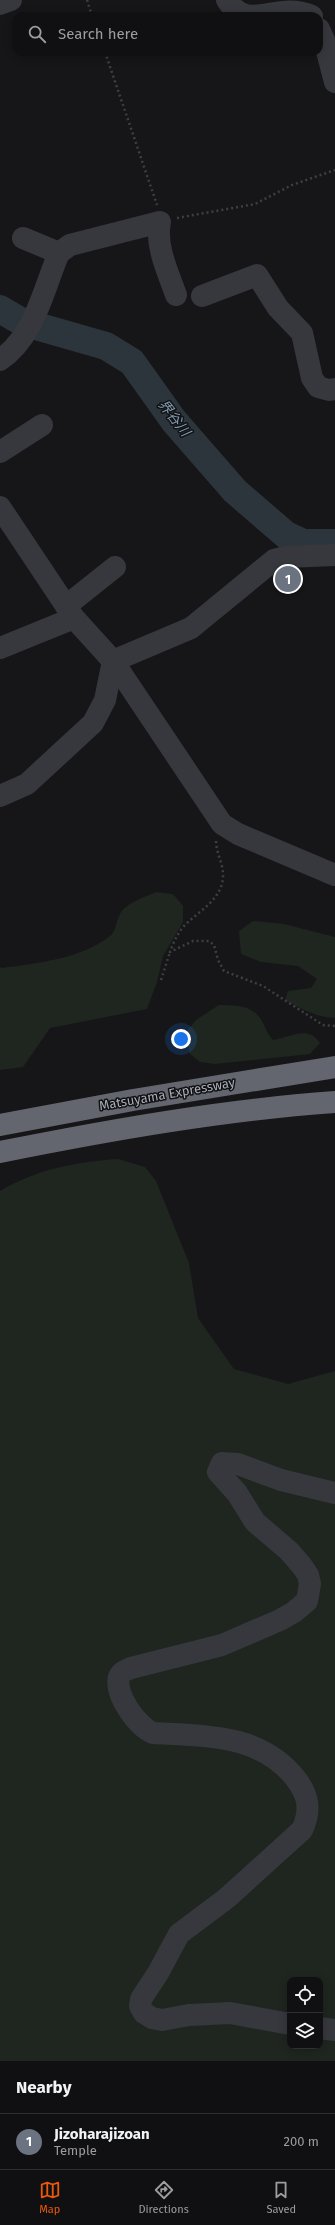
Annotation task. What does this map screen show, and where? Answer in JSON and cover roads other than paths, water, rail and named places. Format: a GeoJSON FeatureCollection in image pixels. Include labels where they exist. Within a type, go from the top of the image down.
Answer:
{"type":"FeatureCollection","features":[{"type":"Feature","properties":{"kind":"highway","name":"Matsuyama Expressway"},"geometry":{"type":"LineString","coordinates":[[0,1125],[141,1098],[335,1067]]}},
{"type":"Feature","properties":{"kind":"highway","name":"Matsuyama Expressway"},"geometry":{"type":"LineString","coordinates":[[0,1152],[139,1127],[233,1113],[335,1102]]}},
{"type":"Feature","properties":{"kind":"street"},"geometry":{"type":"LineString","coordinates":[[0,4],[11,0]]}},
{"type":"Feature","properties":{"kind":"street"},"geometry":{"type":"LineString","coordinates":[[227,0],[238,11],[250,12],[277,1],[292,2],[305,8],[308,12]]}},
{"type":"Feature","properties":{"kind":"street"},"geometry":{"type":"LineString","coordinates":[[323,38],[335,82]]}},
{"type":"Feature","properties":{"kind":"street"},"geometry":{"type":"LineString","coordinates":[[0,360],[11,352],[31,324],[59,253],[62,249],[79,242],[160,222],[158,230],[162,258],[176,295]]}},
{"type":"Feature","properties":{"kind":"street"},"geometry":{"type":"LineString","coordinates":[[24,238],[59,253]]}},
{"type":"Feature","properties":{"kind":"street"},"geometry":{"type":"LineString","coordinates":[[202,296],[257,275],[278,308],[302,333],[312,378],[318,386],[329,390],[335,389]]}},
{"type":"Feature","properties":{"kind":"street"},"geometry":{"type":"LineString","coordinates":[[0,452],[42,425]]}},
{"type":"Feature","properties":{"kind":"street"},"geometry":{"type":"LineString","coordinates":[[0,507],[70,612],[113,661],[222,824],[238,834],[335,875]]}},
{"type":"Feature","properties":{"kind":"street"},"geometry":{"type":"LineString","coordinates":[[113,661],[190,628],[274,560],[286,557],[335,555]]}},
{"type":"Feature","properties":{"kind":"street"},"geometry":{"type":"LineString","coordinates":[[0,648],[70,612],[115,567]]}},
{"type":"Feature","properties":{"kind":"street"},"geometry":{"type":"LineString","coordinates":[[0,796],[27,784],[93,723],[105,700],[113,661]]}},
{"type":"Feature","properties":{"kind":"street"},"geometry":{"type":"LineString","coordinates":[[287,2023],[230,2013],[189,2015],[162,2020],[152,2018],[144,2013],[140,2006],[141,1999],[158,1973],[179,1934],[227,1898],[302,1830],[307,1818],[308,1802],[304,1789],[294,1777],[279,1761],[264,1750],[227,1739],[153,1733],[146,1730],[130,1713],[121,1690],[120,1677],[123,1672],[131,1668],[190,1654],[235,1640],[280,1620],[294,1612],[306,1601],[309,1593],[308,1575],[289,1550],[255,1522],[237,1493],[218,1472],[222,1463],[238,1464],[281,1480],[335,1493]]}},
{"type":"Feature","properties":{"kind":"street"},"geometry":{"type":"LineString","coordinates":[[323,2028],[335,2030]]}},
{"type":"Feature","properties":{"kind":"waterway","name":"界谷川"},"geometry":{"type":"LineString","coordinates":[[0,309],[22,322],[106,346],[132,362],[174,421],[235,491],[286,535],[303,543],[335,543]]}},
{"type":"Feature","properties":{"kind":"place","name":"Jizoharajizoan"},"geometry":{"type":"Point","coordinates":[288,579]}}]}
